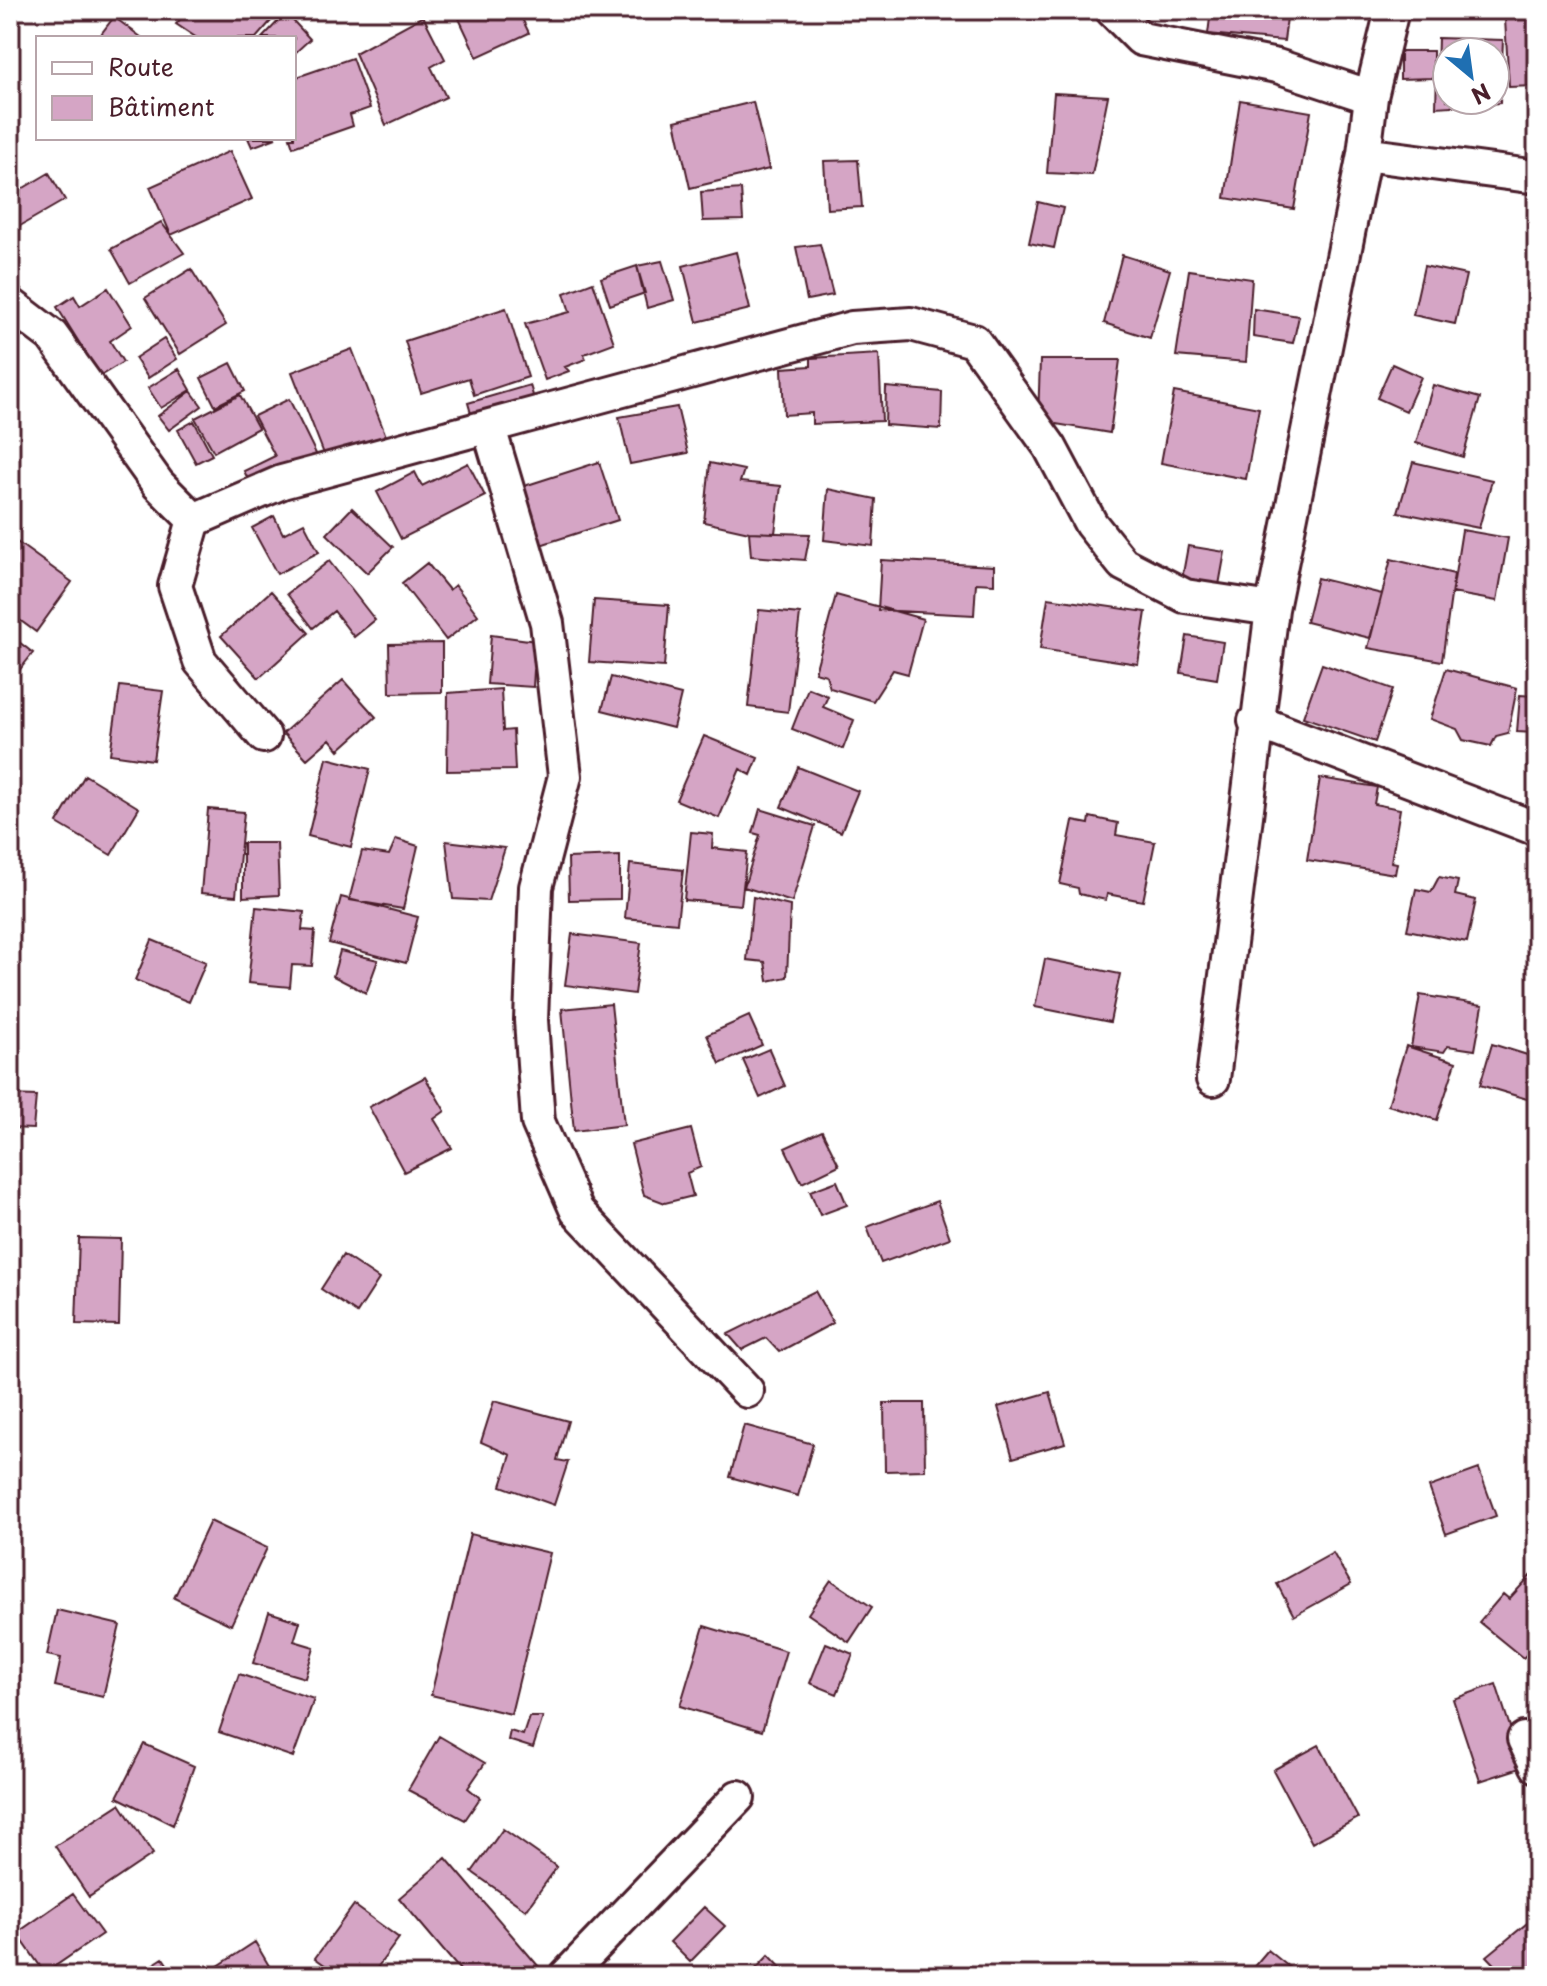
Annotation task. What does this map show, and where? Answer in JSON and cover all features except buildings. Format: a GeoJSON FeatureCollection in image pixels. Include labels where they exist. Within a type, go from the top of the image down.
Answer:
{"type":"FeatureCollection","features":[{"type":"Feature","properties":{"kind":"street"},"geometry":{"type":"LineString","coordinates":[[1112,10],[1141,39],[1277,66],[1371,97]]}},
{"type":"Feature","properties":{"kind":"street"},"geometry":{"type":"LineString","coordinates":[[1213,1079],[1255,721],[1272,609],[1364,154],[1371,97],[1392,10]]}},
{"type":"Feature","properties":{"kind":"street"},"geometry":{"type":"LineString","coordinates":[[1364,154],[1537,177]]}},
{"type":"Feature","properties":{"kind":"street"},"geometry":{"type":"LineString","coordinates":[[10,304],[52,336],[158,484],[194,520]]}},
{"type":"Feature","properties":{"kind":"street"},"geometry":{"type":"LineString","coordinates":[[194,520],[282,482],[852,328],[911,324],[974,341],[1050,447],[1091,524],[1123,564],[1185,596],[1272,609]]}},
{"type":"Feature","properties":{"kind":"street"},"geometry":{"type":"LineString","coordinates":[[489,428],[547,623],[565,776],[536,887],[531,1020],[538,1122],[577,1211],[747,1391]]}},
{"type":"Feature","properties":{"kind":"street"},"geometry":{"type":"LineString","coordinates":[[194,520],[175,586],[200,661],[264,736]]}},
{"type":"Feature","properties":{"kind":"street"},"geometry":{"type":"LineString","coordinates":[[1255,721],[1537,829]]}},
{"type":"Feature","properties":{"kind":"street"},"geometry":{"type":"LineString","coordinates":[[566,1976],[738,1797]]}}]}
